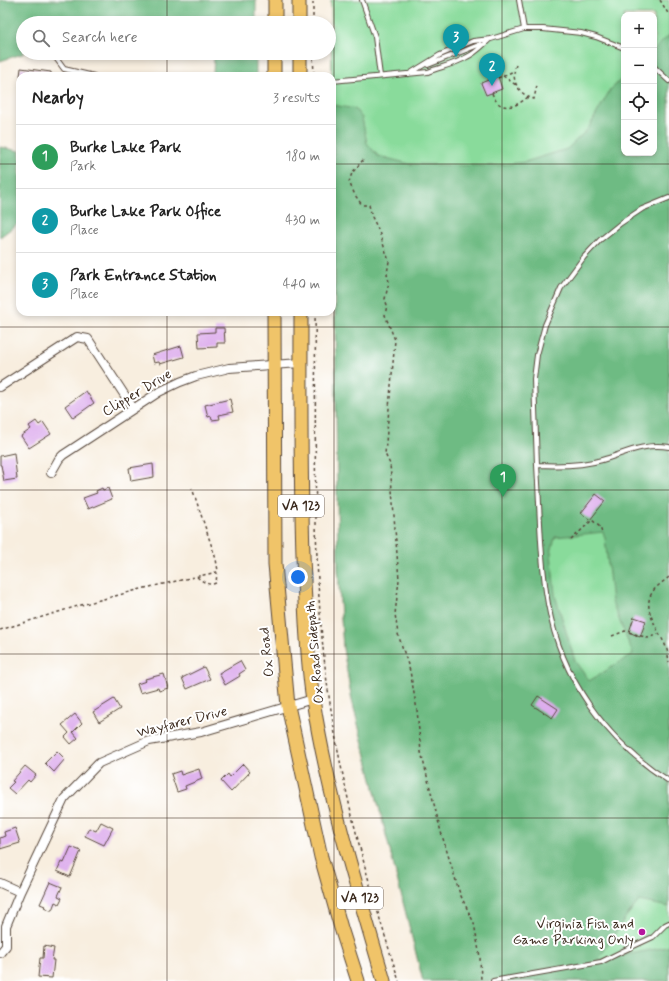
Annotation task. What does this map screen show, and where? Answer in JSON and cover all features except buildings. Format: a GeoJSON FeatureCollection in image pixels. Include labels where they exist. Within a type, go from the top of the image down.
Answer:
{"type":"FeatureCollection","features":[{"type":"Feature","properties":{"kind":"highway"},"geometry":{"type":"LineString","coordinates":[[275,0],[275,16]]}},
{"type":"Feature","properties":{"kind":"highway"},"geometry":{"type":"LineString","coordinates":[[299,0],[299,16]]}},
{"type":"Feature","properties":{"kind":"highway"},"geometry":{"type":"LineString","coordinates":[[274,60],[274,72]]}},
{"type":"Feature","properties":{"kind":"highway"},"geometry":{"type":"LineString","coordinates":[[300,60],[300,72]]}},
{"type":"Feature","properties":{"kind":"highway","name":"Ox Road"},"geometry":{"type":"LineString","coordinates":[[274,316],[275,564],[288,706],[321,857],[340,928],[358,981]]}},
{"type":"Feature","properties":{"kind":"highway","name":"VA 123"},"geometry":{"type":"LineString","coordinates":[[301,316],[302,532],[308,656],[313,699],[321,745],[344,846],[384,981]]}},
{"type":"Feature","properties":{"kind":"street"},"geometry":{"type":"LineString","coordinates":[[0,387],[77,337],[88,339],[133,408]]}},
{"type":"Feature","properties":{"kind":"street","name":"Clipper Drive"},"geometry":{"type":"LineString","coordinates":[[51,473],[63,455],[159,392],[196,376],[230,368],[301,362]]}},
{"type":"Feature","properties":{"kind":"street","name":"Wayfarer Drive"},"geometry":{"type":"LineString","coordinates":[[0,953],[6,946],[6,926],[20,892],[64,799],[99,763],[149,741],[201,732],[313,699]]}},
{"type":"Feature","properties":{"kind":"street"},"geometry":{"type":"LineString","coordinates":[[0,883],[20,892]]}},
{"type":"Feature","properties":{"kind":"lane"},"geometry":{"type":"LineString","coordinates":[[362,0],[375,37],[380,76]]}},
{"type":"Feature","properties":{"kind":"lane"},"geometry":{"type":"LineString","coordinates":[[519,0],[524,29]]}},
{"type":"Feature","properties":{"kind":"lane"},"geometry":{"type":"LineString","coordinates":[[409,74],[440,55],[473,41],[491,39],[524,29],[543,29],[581,33],[621,47]]}},
{"type":"Feature","properties":{"kind":"lane"},"geometry":{"type":"LineString","coordinates":[[336,81],[380,76],[422,74],[451,65],[470,56],[491,39]]}},
{"type":"Feature","properties":{"kind":"lane"},"geometry":{"type":"LineString","coordinates":[[420,68],[443,60],[470,47],[485,43]]}},
{"type":"Feature","properties":{"kind":"lane"},"geometry":{"type":"LineString","coordinates":[[57,60],[64,69],[77,72]]}},
{"type":"Feature","properties":{"kind":"lane"},"geometry":{"type":"LineString","coordinates":[[657,70],[669,81]]}},
{"type":"Feature","properties":{"kind":"lane"},"geometry":{"type":"LineString","coordinates":[[669,198],[642,209],[621,223],[584,256],[561,288],[545,325],[537,355],[534,379],[537,466],[544,576],[548,605],[555,632],[566,664],[581,693],[608,730],[636,757],[669,781]]}},
{"type":"Feature","properties":{"kind":"lane"},"geometry":{"type":"LineString","coordinates":[[537,466],[585,464],[644,446],[669,447]]}},
{"type":"Feature","properties":{"kind":"lane"},"geometry":{"type":"LineString","coordinates":[[493,981],[601,962],[653,937],[669,923]]}},
{"type":"Feature","properties":{"kind":"path"},"geometry":{"type":"LineString","coordinates":[[313,0],[313,16]]}},
{"type":"Feature","properties":{"kind":"path"},"geometry":{"type":"LineString","coordinates":[[660,0],[669,15]]}},
{"type":"Feature","properties":{"kind":"path"},"geometry":{"type":"LineString","coordinates":[[313,60],[314,72]]}},
{"type":"Feature","properties":{"kind":"path"},"geometry":{"type":"LineString","coordinates":[[516,65],[514,71],[516,85],[519,90],[528,97],[534,99],[537,85]]}},
{"type":"Feature","properties":{"kind":"path"},"geometry":{"type":"LineString","coordinates":[[498,78],[514,71]]}},
{"type":"Feature","properties":{"kind":"path"},"geometry":{"type":"LineString","coordinates":[[503,76],[516,85]]}},
{"type":"Feature","properties":{"kind":"path"},"geometry":{"type":"LineString","coordinates":[[492,93],[497,102],[505,106],[513,106],[528,97]]}},
{"type":"Feature","properties":{"kind":"path"},"geometry":{"type":"LineString","coordinates":[[363,160],[352,173],[349,182],[362,205],[369,205],[388,261],[387,274],[389,282],[385,298],[387,305],[385,315],[395,340],[385,454],[390,464],[399,580],[395,614],[398,634],[410,671],[417,710],[421,752],[441,832],[460,894],[474,923],[480,957],[481,981]]}},
{"type":"Feature","properties":{"kind":"path","name":"Ox Road Sidepath"},"geometry":{"type":"LineString","coordinates":[[315,316],[316,531],[322,639],[330,703],[341,766],[366,870],[399,981]]}},
{"type":"Feature","properties":{"kind":"path"},"geometry":{"type":"LineString","coordinates":[[192,488],[216,559],[218,571],[216,583],[211,585],[197,578]]}},
{"type":"Feature","properties":{"kind":"path"},"geometry":{"type":"LineString","coordinates":[[571,540],[592,520],[600,527],[602,533]]}},
{"type":"Feature","properties":{"kind":"path"},"geometry":{"type":"LineString","coordinates":[[0,630],[81,605],[145,588],[197,578],[217,572]]}},
{"type":"Feature","properties":{"kind":"path"},"geometry":{"type":"LineString","coordinates":[[669,577],[656,588],[649,598],[649,607],[666,648],[669,662]]}},
{"type":"Feature","properties":{"kind":"path"},"geometry":{"type":"LineString","coordinates":[[612,636],[625,630],[648,638],[659,633]]}},
{"type":"Feature","properties":{"kind":"green space"},"geometry":{"type":"Polygon","coordinates":[[[0,0],[256,0],[256,16],[16,16],[16,56],[0,61],[0,0]]]}},
{"type":"Feature","properties":{"kind":"green space"},"geometry":{"type":"Polygon","coordinates":[[[331,0],[669,0],[669,981],[423,981],[352,700],[343,648],[338,568],[335,316],[336,72],[332,72],[332,60],[336,60],[336,16],[331,16],[331,0]]]}},
{"type":"Feature","properties":{"kind":"green space"},"geometry":{"type":"Polygon","coordinates":[[[669,35],[669,907],[639,901],[625,918],[598,960],[669,946],[669,981],[423,981],[352,700],[343,648],[338,568],[335,316],[336,106],[355,109],[362,118],[367,143],[378,156],[410,164],[491,166],[525,162],[567,149],[588,129],[610,90],[621,80],[621,156],[657,156],[657,47],[669,35]],[[603,532],[555,537],[551,553],[555,595],[575,661],[589,681],[633,654],[612,602],[605,538],[603,532]]]}},
{"type":"Feature","properties":{"kind":"green space"},"geometry":{"type":"Polygon","coordinates":[[[214,60],[256,60],[256,72],[213,72],[214,60]]]}},
{"type":"Feature","properties":{"kind":"green space"},"geometry":{"type":"Polygon","coordinates":[[[0,147],[16,150],[16,225],[0,237],[0,147]]]}},
{"type":"Feature","properties":{"kind":"place","name":"Park Entrance Station"},"geometry":{"type":"Point","coordinates":[456,57]}},
{"type":"Feature","properties":{"kind":"place","name":"Burke Lake Park Office"},"geometry":{"type":"Point","coordinates":[492,86]}},
{"type":"Feature","properties":{"kind":"place","name":"Burke Lake Park"},"geometry":{"type":"Point","coordinates":[503,497]}},
{"type":"Feature","properties":{"kind":"place","name":"Virginia Fish and Game Parking Only"},"geometry":{"type":"Point","coordinates":[642,932]}}]}
